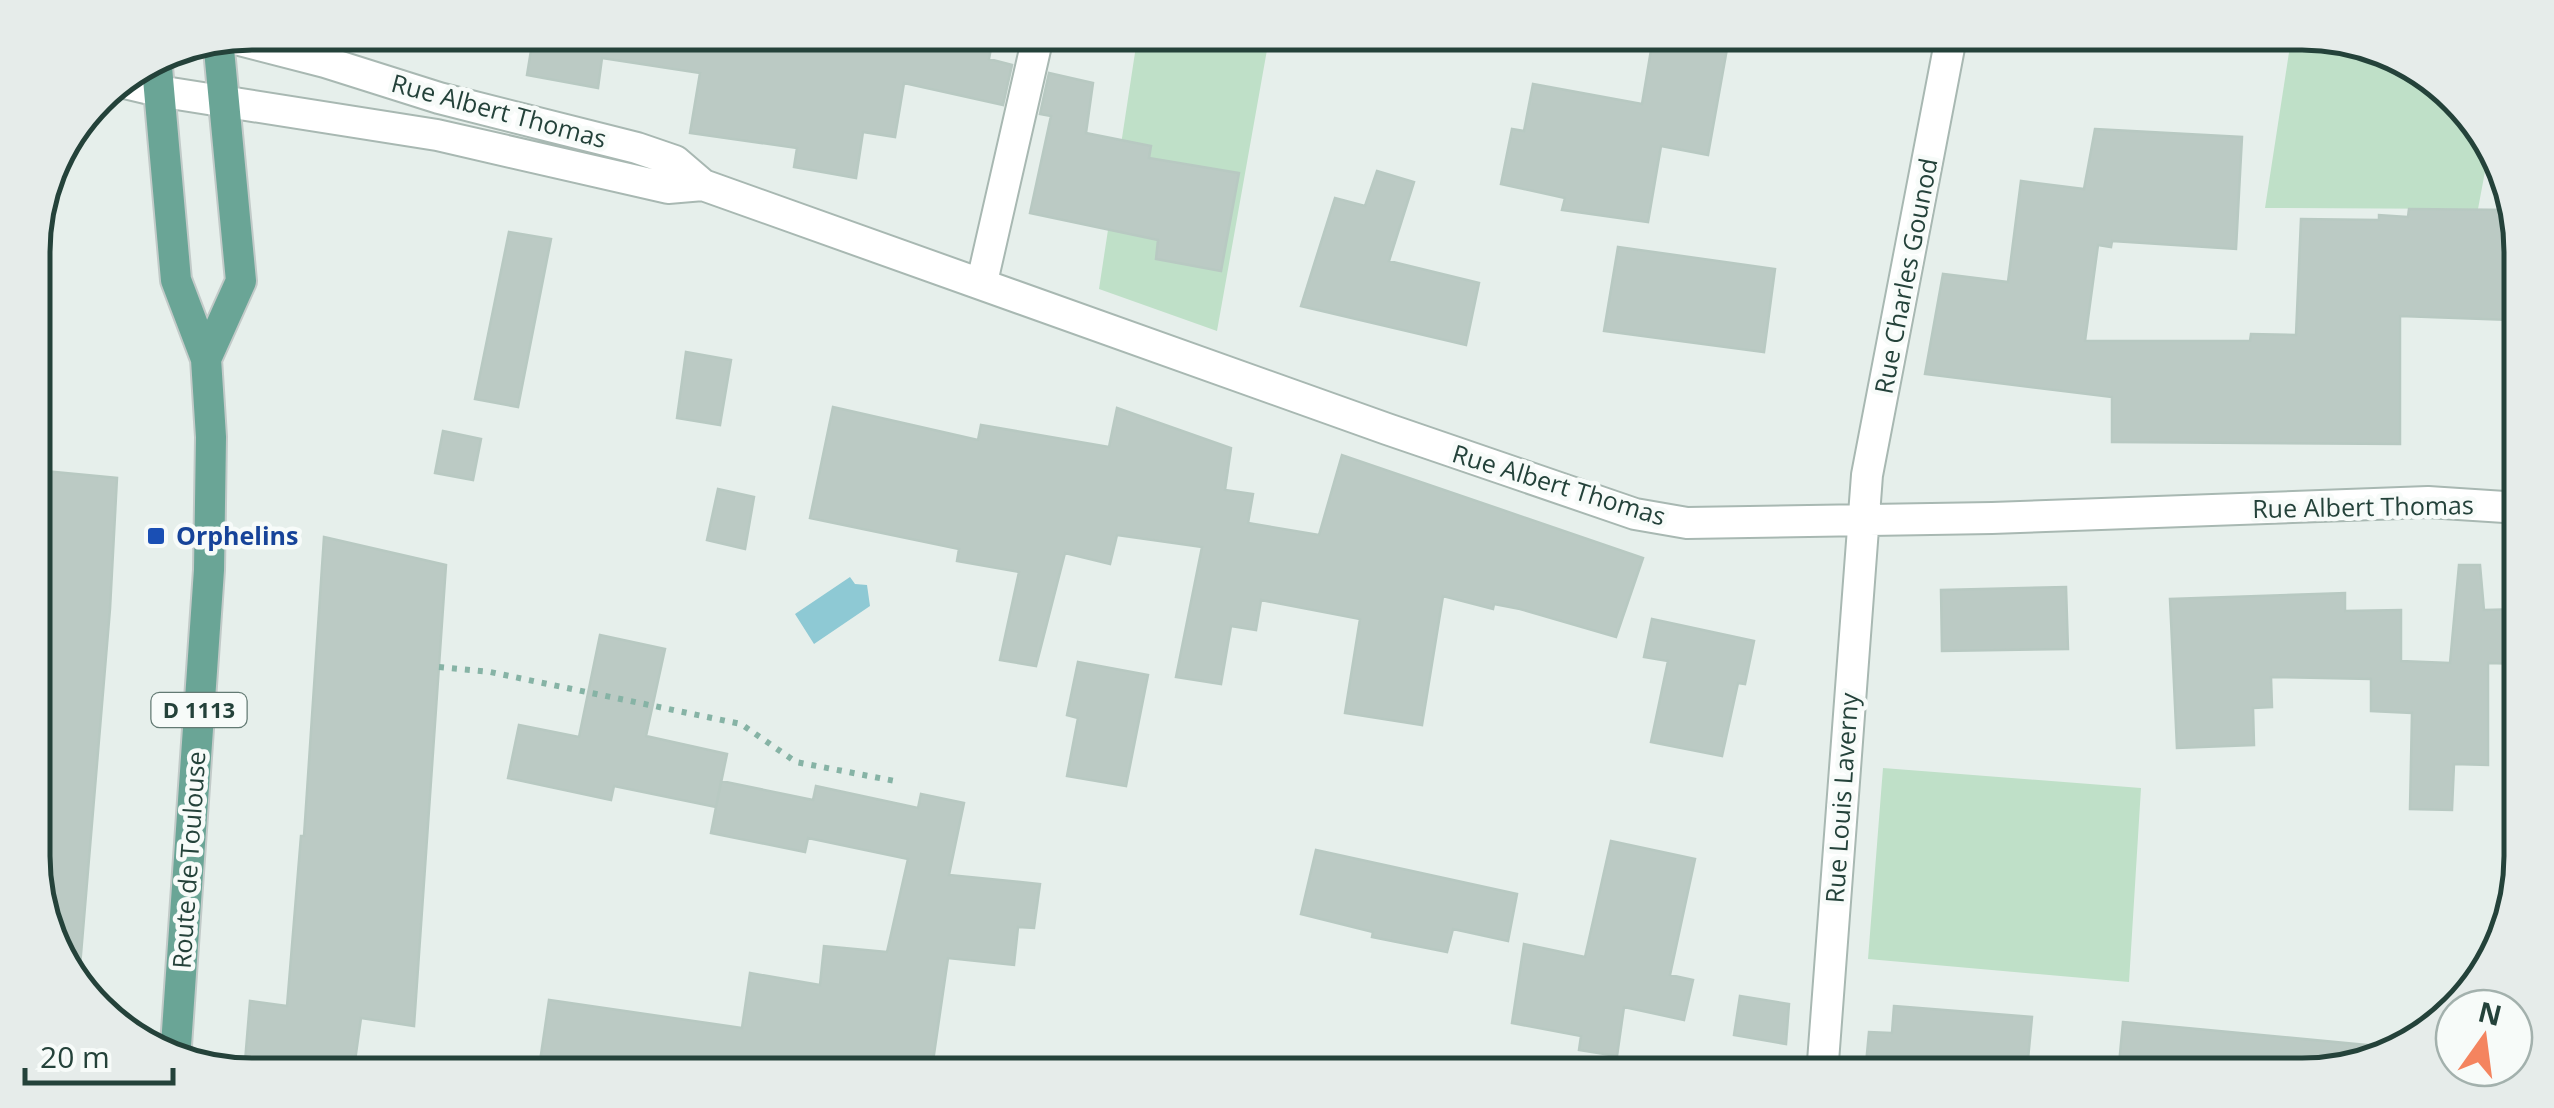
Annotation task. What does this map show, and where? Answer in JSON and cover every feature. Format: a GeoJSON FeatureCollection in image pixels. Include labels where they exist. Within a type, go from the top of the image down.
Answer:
{"type":"FeatureCollection","features":[{"type":"Feature","properties":{"kind":"main road","name":"Route de Toulouse"},"geometry":{"type":"LineString","coordinates":[[206,359],[241,281],[219,53]]}},
{"type":"Feature","properties":{"kind":"main road","name":"Route de Toulouse"},"geometry":{"type":"LineString","coordinates":[[157,74],[176,280],[206,359],[211,437],[210,554],[176,1044]]}},
{"type":"Feature","properties":{"kind":"street","name":"Rue Albert Thomas"},"geometry":{"type":"LineString","coordinates":[[278,50],[439,98],[638,148],[676,161],[703,185],[1635,514],[1687,524],[2428,502],[2504,507]]}},
{"type":"Feature","properties":{"kind":"street"},"geometry":{"type":"LineString","coordinates":[[982,282],[1035,50]]}},
{"type":"Feature","properties":{"kind":"street","name":"Rue Charles Gounod"},"geometry":{"type":"LineString","coordinates":[[1863,520],[1868,475],[1949,50]]}},
{"type":"Feature","properties":{"kind":"street","name":"Rue Albert Thomas"},"geometry":{"type":"LineString","coordinates":[[138,86],[437,135],[668,188],[703,185]]}},
{"type":"Feature","properties":{"kind":"street","name":"Rue Louis Laverny"},"geometry":{"type":"LineString","coordinates":[[1823,1058],[1863,520]]}},
{"type":"Feature","properties":{"kind":"path"},"geometry":{"type":"LineString","coordinates":[[438,666],[490,672],[741,724],[796,762],[900,782]]}},
{"type":"Feature","properties":{"kind":"green space"},"geometry":{"type":"Polygon","coordinates":[[[1135,50],[1267,50],[1217,331],[1099,289],[1135,50]]]}},
{"type":"Feature","properties":{"kind":"green space"},"geometry":{"type":"Polygon","coordinates":[[[2289,50],[2342,54],[2380,65],[2403,77],[2445,109],[2486,168],[2478,209],[2265,208],[2289,50]]]}},
{"type":"Feature","properties":{"kind":"green space"},"geometry":{"type":"Polygon","coordinates":[[[1883,768],[2141,788],[2129,982],[1868,959],[1883,768]]]}},
{"type":"Feature","properties":{"kind":"water"},"geometry":{"type":"Polygon","coordinates":[[[850,577],[855,584],[867,585],[870,606],[814,644],[795,614],[850,577]]]}},
{"type":"Feature","properties":{"kind":"building"},"geometry":{"type":"Polygon","coordinates":[[[531,50],[991,50],[989,59],[1012,65],[1003,105],[904,83],[895,137],[863,132],[856,178],[794,167],[797,148],[690,133],[700,73],[602,58],[598,88],[527,75],[531,50]]]}},
{"type":"Feature","properties":{"kind":"building"},"geometry":{"type":"Polygon","coordinates":[[[1651,50],[1727,50],[1708,155],[1661,146],[1648,222],[1562,210],[1565,198],[1501,184],[1512,129],[1524,131],[1533,84],[1642,104],[1651,50]]]}},
{"type":"Feature","properties":{"kind":"building"},"geometry":{"type":"Polygon","coordinates":[[[1049,73],[1093,83],[1086,133],[1151,146],[1149,158],[1239,173],[1221,271],[1156,259],[1158,240],[1030,213],[1051,116],[1040,114],[1049,73]]]}},
{"type":"Feature","properties":{"kind":"building"},"geometry":{"type":"Polygon","coordinates":[[[2095,129],[2242,137],[2236,249],[2112,241],[2111,247],[2098,245],[2085,341],[2250,341],[2251,334],[2296,335],[2301,219],[2379,220],[2379,215],[2408,217],[2409,209],[2499,210],[2504,252],[2504,320],[2400,316],[2400,444],[2112,442],[2112,397],[1925,374],[1943,274],[2008,282],[2021,181],[2084,189],[2095,129]]]}},
{"type":"Feature","properties":{"kind":"building"},"geometry":{"type":"Polygon","coordinates":[[[1377,171],[1414,182],[1389,261],[1479,283],[1466,345],[1301,306],[1335,198],[1365,206],[1377,171]]]}},
{"type":"Feature","properties":{"kind":"building"},"geometry":{"type":"Polygon","coordinates":[[[509,232],[551,239],[518,407],[475,399],[509,232]]]}},
{"type":"Feature","properties":{"kind":"building"},"geometry":{"type":"Polygon","coordinates":[[[1618,247],[1775,269],[1764,352],[1604,331],[1618,247]]]}},
{"type":"Feature","properties":{"kind":"building"},"geometry":{"type":"Polygon","coordinates":[[[686,352],[731,360],[720,425],[677,418],[686,352]]]}},
{"type":"Feature","properties":{"kind":"building"},"geometry":{"type":"Polygon","coordinates":[[[833,407],[978,440],[981,425],[1109,447],[1117,408],[1231,448],[1225,490],[1253,494],[1248,523],[1319,535],[1342,455],[1643,558],[1616,637],[1520,609],[1494,604],[1493,609],[1443,596],[1422,725],[1345,713],[1360,619],[1261,600],[1256,630],[1231,626],[1221,684],[1176,677],[1202,547],[1117,535],[1110,564],[1065,553],[1036,666],[1000,660],[1019,572],[957,561],[959,549],[810,518],[833,407]]]}},
{"type":"Feature","properties":{"kind":"building"},"geometry":{"type":"Polygon","coordinates":[[[443,431],[481,439],[473,480],[435,473],[443,431]]]}},
{"type":"Feature","properties":{"kind":"building"},"geometry":{"type":"Polygon","coordinates":[[[50,472],[117,478],[80,962],[57,909],[50,856],[50,472]]]}},
{"type":"Feature","properties":{"kind":"building"},"geometry":{"type":"Polygon","coordinates":[[[718,489],[754,497],[745,549],[707,540],[718,489]]]}},
{"type":"Feature","properties":{"kind":"building"},"geometry":{"type":"Polygon","coordinates":[[[324,537],[446,565],[414,1026],[361,1018],[355,1058],[245,1058],[250,1001],[287,1006],[304,836],[324,537]]]}},
{"type":"Feature","properties":{"kind":"building"},"geometry":{"type":"Polygon","coordinates":[[[2459,565],[2480,565],[2484,610],[2504,609],[2504,663],[2488,663],[2488,765],[2454,764],[2452,810],[2410,809],[2412,713],[2371,711],[2371,679],[2271,677],[2272,707],[2253,708],[2254,745],[2177,748],[2170,599],[2345,593],[2345,611],[2401,610],[2401,661],[2450,663],[2459,565]]]}},
{"type":"Feature","properties":{"kind":"building"},"geometry":{"type":"Polygon","coordinates":[[[2066,587],[2068,649],[1942,651],[1941,590],[2066,587]]]}},
{"type":"Feature","properties":{"kind":"building"},"geometry":{"type":"Polygon","coordinates":[[[1652,619],[1754,641],[1745,684],[1738,683],[1722,756],[1651,742],[1668,661],[1644,657],[1652,619]]]}},
{"type":"Feature","properties":{"kind":"building"},"geometry":{"type":"Polygon","coordinates":[[[600,635],[665,649],[646,736],[727,754],[716,807],[614,786],[611,800],[508,778],[519,725],[579,737],[600,635]]]}},
{"type":"Feature","properties":{"kind":"building"},"geometry":{"type":"Polygon","coordinates":[[[1078,662],[1148,675],[1126,786],[1067,776],[1078,718],[1067,715],[1078,662]]]}},
{"type":"Feature","properties":{"kind":"building"},"geometry":{"type":"Polygon","coordinates":[[[721,781],[813,800],[816,786],[918,808],[921,794],[964,803],[949,875],[1040,884],[1034,928],[1018,927],[1014,965],[948,958],[933,1058],[540,1058],[549,1000],[742,1028],[750,973],[820,985],[824,946],[887,952],[908,859],[808,838],[805,852],[711,833],[721,781]]]}},
{"type":"Feature","properties":{"kind":"building"},"geometry":{"type":"Polygon","coordinates":[[[1611,841],[1695,859],[1670,975],[1693,980],[1684,1020],[1624,1007],[1617,1056],[1579,1050],[1581,1036],[1512,1023],[1524,944],[1585,957],[1611,841]]]}},
{"type":"Feature","properties":{"kind":"building"},"geometry":{"type":"Polygon","coordinates":[[[1316,850],[1517,894],[1508,941],[1453,929],[1447,952],[1372,937],[1373,932],[1301,914],[1316,850]]]}},
{"type":"Feature","properties":{"kind":"building"},"geometry":{"type":"Polygon","coordinates":[[[1740,996],[1789,1004],[1786,1044],[1734,1035],[1740,996]]]}},
{"type":"Feature","properties":{"kind":"building"},"geometry":{"type":"Polygon","coordinates":[[[1894,1006],[2032,1017],[2028,1058],[1867,1058],[1869,1032],[1892,1033],[1894,1006]]]}},
{"type":"Feature","properties":{"kind":"building"},"geometry":{"type":"Polygon","coordinates":[[[2123,1022],[2371,1045],[2316,1058],[2120,1058],[2123,1022]]]}},
{"type":"Feature","properties":{"kind":"place","name":"Orphelins"},"geometry":{"type":"Point","coordinates":[156,536]}}]}
